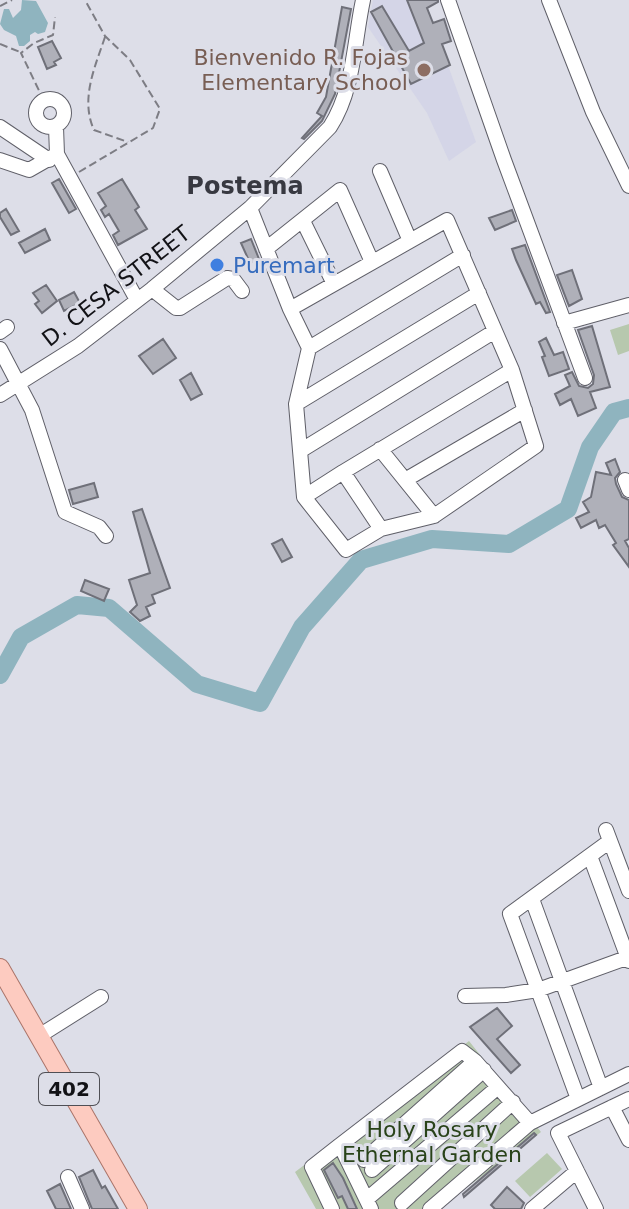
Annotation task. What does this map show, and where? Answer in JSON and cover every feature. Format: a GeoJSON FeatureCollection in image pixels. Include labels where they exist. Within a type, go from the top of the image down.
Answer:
{"type":"FeatureCollection","features":[{"type":"Feature","properties":{"kind":"main road","name":"402"},"geometry":{"type":"LineString","coordinates":[[0,968],[138,1209]]}},
{"type":"Feature","properties":{"kind":"street","name":"D. CESA STREET"},"geometry":{"type":"LineString","coordinates":[[0,395],[78,346],[152,289],[250,208],[330,127],[338,114],[349,76],[363,0]]}},
{"type":"Feature","properties":{"kind":"street"},"geometry":{"type":"LineString","coordinates":[[448,0],[585,378]]}},
{"type":"Feature","properties":{"kind":"street"},"geometry":{"type":"LineString","coordinates":[[549,0],[593,112],[629,186]]}},
{"type":"Feature","properties":{"kind":"street"},"geometry":{"type":"LineString","coordinates":[[44,101],[37,108],[39,122],[47,127],[56,127],[53,157]]}},
{"type":"Feature","properties":{"kind":"street"},"geometry":{"type":"LineString","coordinates":[[0,127],[53,157],[70,176],[137,300]]}},
{"type":"Feature","properties":{"kind":"street"},"geometry":{"type":"LineString","coordinates":[[0,160],[29,170],[53,157]]}},
{"type":"Feature","properties":{"kind":"street"},"geometry":{"type":"LineString","coordinates":[[380,171],[410,241]]}},
{"type":"Feature","properties":{"kind":"street"},"geometry":{"type":"LineString","coordinates":[[266,249],[340,190],[372,262]]}},
{"type":"Feature","properties":{"kind":"street"},"geometry":{"type":"LineString","coordinates":[[250,208],[290,309],[309,348],[296,404],[304,497],[346,550],[381,529],[434,516],[536,446],[512,370],[447,220],[290,309]]}},
{"type":"Feature","properties":{"kind":"street"},"geometry":{"type":"LineString","coordinates":[[303,221],[334,284]]}},
{"type":"Feature","properties":{"kind":"street"},"geometry":{"type":"LineString","coordinates":[[309,348],[463,255]]}},
{"type":"Feature","properties":{"kind":"street"},"geometry":{"type":"LineString","coordinates":[[152,289],[176,308],[227,278],[233,279],[242,291]]}},
{"type":"Feature","properties":{"kind":"street"},"geometry":{"type":"LineString","coordinates":[[296,404],[479,293]]}},
{"type":"Feature","properties":{"kind":"street"},"geometry":{"type":"LineString","coordinates":[[564,323],[629,305]]}},
{"type":"Feature","properties":{"kind":"street"},"geometry":{"type":"LineString","coordinates":[[300,451],[495,331]]}},
{"type":"Feature","properties":{"kind":"street"},"geometry":{"type":"LineString","coordinates":[[0,349],[5,370],[20,384],[39,431],[65,512],[99,527],[106,536]]}},
{"type":"Feature","properties":{"kind":"street"},"geometry":{"type":"LineString","coordinates":[[304,497],[512,370]]}},
{"type":"Feature","properties":{"kind":"street"},"geometry":{"type":"LineString","coordinates":[[405,480],[525,410]]}},
{"type":"Feature","properties":{"kind":"street"},"geometry":{"type":"LineString","coordinates":[[380,449],[434,516]]}},
{"type":"Feature","properties":{"kind":"street"},"geometry":{"type":"LineString","coordinates":[[343,472],[381,529]]}},
{"type":"Feature","properties":{"kind":"street"},"geometry":{"type":"LineString","coordinates":[[578,1099],[510,914],[590,856],[608,836],[629,891]]}},
{"type":"Feature","properties":{"kind":"street"},"geometry":{"type":"LineString","coordinates":[[465,996],[538,990],[629,959],[590,856]]}},
{"type":"Feature","properties":{"kind":"street"},"geometry":{"type":"LineString","coordinates":[[532,899],[601,1088]]}},
{"type":"Feature","properties":{"kind":"street"},"geometry":{"type":"LineString","coordinates":[[39,1036],[101,997]]}},
{"type":"Feature","properties":{"kind":"street"},"geometry":{"type":"LineString","coordinates":[[332,1209],[312,1167],[459,1051],[479,1065],[530,1123]]}},
{"type":"Feature","properties":{"kind":"street"},"geometry":{"type":"LineString","coordinates":[[368,1165],[479,1065]]}},
{"type":"Feature","properties":{"kind":"street"},"geometry":{"type":"LineString","coordinates":[[430,1209],[530,1123],[629,1074]]}},
{"type":"Feature","properties":{"kind":"street"},"geometry":{"type":"LineString","coordinates":[[340,1145],[369,1204],[498,1087]]}},
{"type":"Feature","properties":{"kind":"street"},"geometry":{"type":"LineString","coordinates":[[596,1209],[558,1133],[629,1099]]}},
{"type":"Feature","properties":{"kind":"street"},"geometry":{"type":"LineString","coordinates":[[402,1203],[513,1102]]}},
{"type":"Feature","properties":{"kind":"street"},"geometry":{"type":"LineString","coordinates":[[612,1107],[629,1140]]}},
{"type":"Feature","properties":{"kind":"street"},"geometry":{"type":"LineString","coordinates":[[406,1131],[425,1151]]}},
{"type":"Feature","properties":{"kind":"street"},"geometry":{"type":"LineString","coordinates":[[532,1209],[577,1171]]}},
{"type":"Feature","properties":{"kind":"street"},"geometry":{"type":"LineString","coordinates":[[68,1177],[82,1209]]}},
{"type":"Feature","properties":{"kind":"path"},"geometry":{"type":"LineString","coordinates":[[0,6],[12,0]]}},
{"type":"Feature","properties":{"kind":"path"},"geometry":{"type":"LineString","coordinates":[[70,176],[153,128],[160,109],[130,60],[105,36],[85,0]]}},
{"type":"Feature","properties":{"kind":"path"},"geometry":{"type":"LineString","coordinates":[[21,53],[53,35],[55,17]]}},
{"type":"Feature","properties":{"kind":"path"},"geometry":{"type":"LineString","coordinates":[[105,36],[89,84],[87,115],[94,130],[129,143]]}},
{"type":"Feature","properties":{"kind":"path"},"geometry":{"type":"LineString","coordinates":[[0,44],[21,53],[44,101]]}},
{"type":"Feature","properties":{"kind":"shaded area"},"geometry":{"type":"Polygon","coordinates":[[[22,0],[36,1],[48,23],[45,32],[35,32],[30,35],[30,41],[19,46],[16,36],[0,24],[4,9],[9,9],[13,18],[21,10],[22,0]]]}},
{"type":"Feature","properties":{"kind":"shaded area","name":"Bienvenido R. Fojas Elementary School"},"geometry":{"type":"Polygon","coordinates":[[[373,0],[424,0],[476,142],[449,161],[427,113],[368,27],[373,0]]]}},
{"type":"Feature","properties":{"kind":"green space"},"geometry":{"type":"Polygon","coordinates":[[[629,324],[629,351],[618,355],[610,330],[629,324]]]}},
{"type":"Feature","properties":{"kind":"green space","name":"Holy Rosary Ethernal Garden"},"geometry":{"type":"Polygon","coordinates":[[[469,1041],[541,1132],[438,1209],[316,1209],[295,1172],[469,1041]]]}},
{"type":"Feature","properties":{"kind":"green space"},"geometry":{"type":"Polygon","coordinates":[[[547,1153],[562,1169],[530,1197],[515,1181],[547,1153]]]}},
{"type":"Feature","properties":{"kind":"building"},"geometry":{"type":"Polygon","coordinates":[[[407,0],[438,0],[427,8],[433,23],[444,19],[451,41],[442,44],[450,65],[411,84],[371,12],[382,6],[409,51],[424,43],[407,0]]]}},
{"type":"Feature","properties":{"kind":"building"},"geometry":{"type":"Polygon","coordinates":[[[342,7],[351,9],[335,94],[322,121],[304,139],[322,116],[317,113],[326,97],[342,7]]]}},
{"type":"Feature","properties":{"kind":"building"},"geometry":{"type":"Polygon","coordinates":[[[52,41],[61,58],[54,62],[56,65],[47,69],[38,47],[52,41]]]}},
{"type":"Feature","properties":{"kind":"building"},"geometry":{"type":"Polygon","coordinates":[[[59,179],[76,209],[69,213],[52,183],[59,179]]]}},
{"type":"Feature","properties":{"kind":"building"},"geometry":{"type":"Polygon","coordinates":[[[122,179],[139,207],[135,210],[147,229],[118,245],[113,235],[119,231],[109,214],[105,217],[101,210],[106,206],[98,193],[122,179]]]}},
{"type":"Feature","properties":{"kind":"building"},"geometry":{"type":"Polygon","coordinates":[[[6,209],[19,231],[11,235],[0,217],[6,209]]]}},
{"type":"Feature","properties":{"kind":"building"},"geometry":{"type":"Polygon","coordinates":[[[512,210],[516,221],[495,230],[489,218],[512,210]]]}},
{"type":"Feature","properties":{"kind":"building"},"geometry":{"type":"Polygon","coordinates":[[[45,229],[50,240],[25,253],[19,243],[45,229]]]}},
{"type":"Feature","properties":{"kind":"building"},"geometry":{"type":"Polygon","coordinates":[[[251,239],[259,259],[250,263],[241,243],[251,239]]]}},
{"type":"Feature","properties":{"kind":"building"},"geometry":{"type":"Polygon","coordinates":[[[525,245],[550,312],[546,313],[540,302],[536,304],[516,260],[512,249],[525,245]]]}},
{"type":"Feature","properties":{"kind":"building"},"geometry":{"type":"Polygon","coordinates":[[[572,270],[582,299],[569,306],[557,275],[572,270]]]}},
{"type":"Feature","properties":{"kind":"building"},"geometry":{"type":"Polygon","coordinates":[[[46,285],[57,301],[42,313],[35,304],[39,301],[33,293],[46,285]]]}},
{"type":"Feature","properties":{"kind":"building"},"geometry":{"type":"Polygon","coordinates":[[[74,292],[80,303],[64,311],[59,300],[74,292]]]}},
{"type":"Feature","properties":{"kind":"building"},"geometry":{"type":"Polygon","coordinates":[[[592,326],[610,387],[590,392],[596,408],[578,416],[571,399],[560,405],[555,394],[570,386],[565,375],[572,372],[579,386],[588,388],[593,384],[594,375],[578,330],[592,326]]]}},
{"type":"Feature","properties":{"kind":"building"},"geometry":{"type":"Polygon","coordinates":[[[546,338],[554,355],[563,352],[569,369],[549,376],[539,342],[546,338]]]}},
{"type":"Feature","properties":{"kind":"building"},"geometry":{"type":"Polygon","coordinates":[[[163,339],[176,358],[153,374],[139,356],[163,339]]]}},
{"type":"Feature","properties":{"kind":"building"},"geometry":{"type":"Polygon","coordinates":[[[191,373],[202,394],[191,400],[180,380],[191,373]]]}},
{"type":"Feature","properties":{"kind":"building"},"geometry":{"type":"Polygon","coordinates":[[[615,459],[620,472],[615,478],[616,484],[622,497],[629,500],[629,539],[625,541],[629,548],[629,567],[613,545],[616,543],[605,525],[599,528],[596,520],[581,528],[576,518],[589,512],[583,502],[591,497],[596,472],[611,475],[606,463],[615,459]]]}},
{"type":"Feature","properties":{"kind":"building"},"geometry":{"type":"Polygon","coordinates":[[[94,483],[98,497],[73,504],[69,490],[94,483]]]}},
{"type":"Feature","properties":{"kind":"building"},"geometry":{"type":"Polygon","coordinates":[[[142,509],[170,588],[152,595],[155,603],[146,607],[150,616],[140,621],[130,612],[137,605],[129,580],[150,573],[133,512],[142,509]]]}},
{"type":"Feature","properties":{"kind":"building"},"geometry":{"type":"Polygon","coordinates":[[[282,539],[292,557],[282,562],[272,544],[282,539]]]}},
{"type":"Feature","properties":{"kind":"building"},"geometry":{"type":"Polygon","coordinates":[[[85,580],[109,589],[104,601],[81,591],[85,580]]]}},
{"type":"Feature","properties":{"kind":"building"},"geometry":{"type":"Polygon","coordinates":[[[497,1008],[512,1026],[497,1039],[520,1065],[511,1073],[470,1027],[497,1008]]]}},
{"type":"Feature","properties":{"kind":"building"},"geometry":{"type":"Polygon","coordinates":[[[534,1133],[536,1135],[464,1197],[463,1194],[534,1133]]]}},
{"type":"Feature","properties":{"kind":"building"},"geometry":{"type":"Polygon","coordinates":[[[333,1163],[357,1209],[348,1209],[342,1196],[338,1198],[324,1170],[333,1163]]]}},
{"type":"Feature","properties":{"kind":"building"},"geometry":{"type":"Polygon","coordinates":[[[93,1170],[118,1209],[92,1209],[79,1177],[93,1170]]]}},
{"type":"Feature","properties":{"kind":"building"},"geometry":{"type":"Polygon","coordinates":[[[60,1184],[71,1209],[56,1209],[47,1191],[60,1184]]]}},
{"type":"Feature","properties":{"kind":"building"},"geometry":{"type":"Polygon","coordinates":[[[507,1187],[524,1203],[521,1209],[495,1209],[491,1205],[507,1187]]]}},
{"type":"Feature","properties":{"kind":"waterway"},"geometry":{"type":"LineString","coordinates":[[0,675],[21,637],[77,605],[109,608],[197,684],[260,703],[302,627],[361,560],[432,539],[509,544],[568,509],[590,447],[614,412],[629,408]]}},
{"type":"Feature","properties":{"kind":"place","name":"Bienvenido R. Fojas Elementary School"},"geometry":{"type":"Point","coordinates":[424,70]}},
{"type":"Feature","properties":{"kind":"place","name":"Puremart"},"geometry":{"type":"Point","coordinates":[217,265]}},
{"type":"Feature","properties":{"kind":"district","name":"Postema"},"geometry":{"type":"Point","coordinates":[245,186]}}]}
